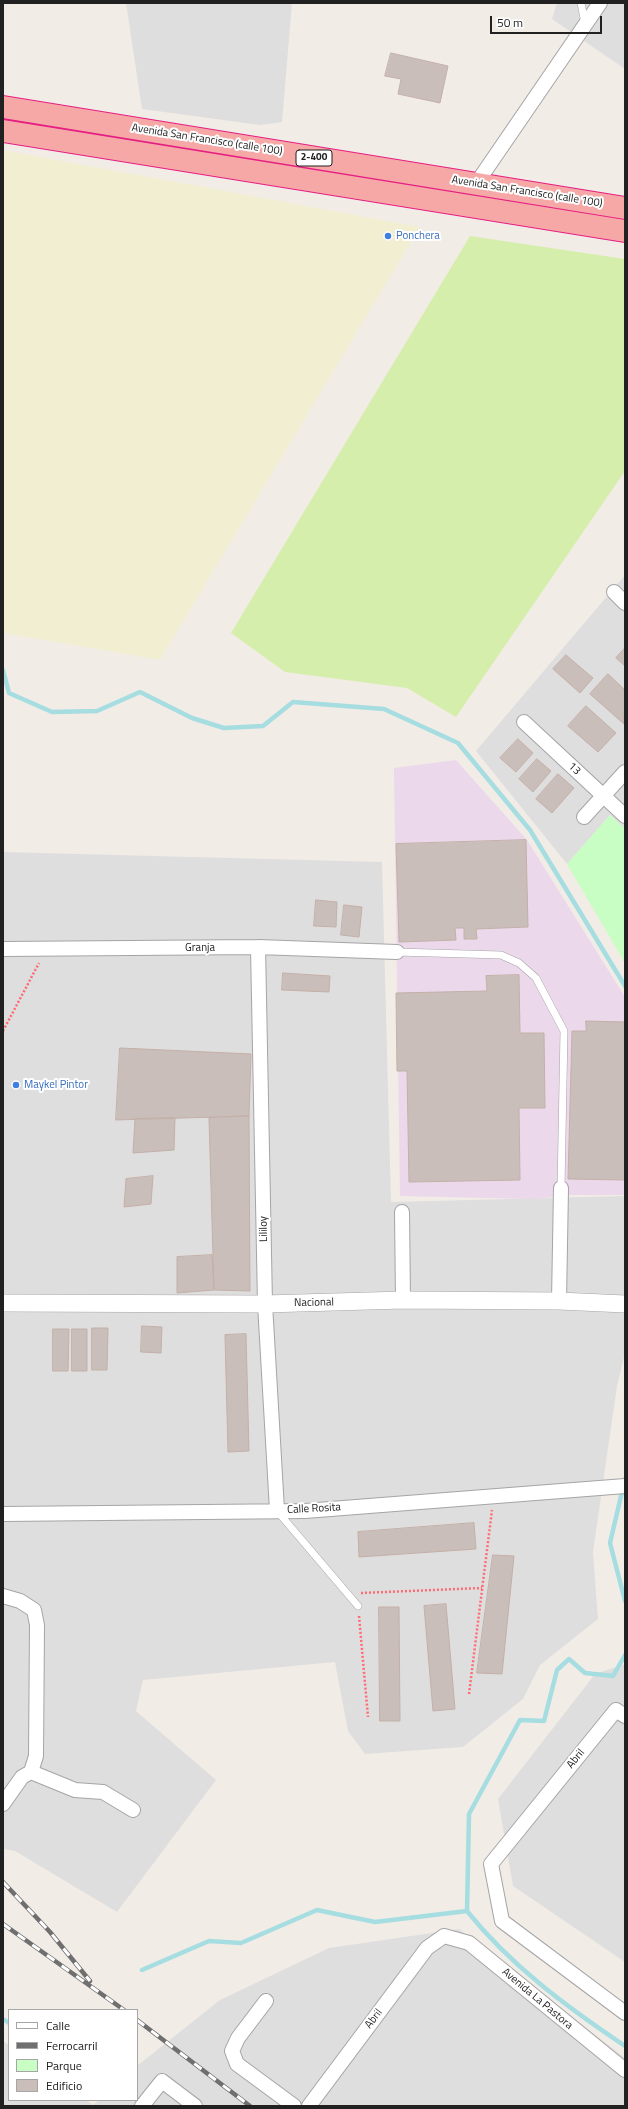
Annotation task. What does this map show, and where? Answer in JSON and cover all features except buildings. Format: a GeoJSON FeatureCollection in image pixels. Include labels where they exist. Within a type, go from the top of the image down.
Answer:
{"type":"FeatureCollection","features":[{"type":"Feature","properties":{"kind":"highway","name":"Avenida San Francisco (calle 100)"},"geometry":{"type":"LineString","coordinates":[[3,107],[625,208]]}},
{"type":"Feature","properties":{"kind":"highway","name":"Avenida San Francisco (calle 100)"},"geometry":{"type":"LineString","coordinates":[[3,131],[625,231]]}},
{"type":"Feature","properties":{"kind":"street"},"geometry":{"type":"LineString","coordinates":[[476,184],[589,22],[600,3]]}},
{"type":"Feature","properties":{"kind":"street"},"geometry":{"type":"LineString","coordinates":[[614,592],[625,603]]}},
{"type":"Feature","properties":{"kind":"street","name":"13"},"geometry":{"type":"LineString","coordinates":[[524,722],[625,816]]}},
{"type":"Feature","properties":{"kind":"street"},"geometry":{"type":"LineString","coordinates":[[584,818],[625,772]]}},
{"type":"Feature","properties":{"kind":"street","name":"Granja"},"geometry":{"type":"LineString","coordinates":[[3,949],[258,948],[397,952]]}},
{"type":"Feature","properties":{"kind":"street","name":"Lililoy"},"geometry":{"type":"LineString","coordinates":[[258,948],[265,1304],[277,1510]]}},
{"type":"Feature","properties":{"kind":"street"},"geometry":{"type":"LineString","coordinates":[[559,1301],[561,1188]]}},
{"type":"Feature","properties":{"kind":"street"},"geometry":{"type":"LineString","coordinates":[[402,1212],[403,1300]]}},
{"type":"Feature","properties":{"kind":"street","name":"Nacional"},"geometry":{"type":"LineString","coordinates":[[3,1303],[265,1304],[403,1300],[559,1301],[625,1304]]}},
{"type":"Feature","properties":{"kind":"street","name":"Calle Rosita"},"geometry":{"type":"LineString","coordinates":[[3,1514],[277,1510],[305,1511],[620,1487]]}},
{"type":"Feature","properties":{"kind":"street"},"geometry":{"type":"LineString","coordinates":[[3,1596],[20,1601],[34,1610],[37,1625],[36,1756],[31,1772],[22,1777],[3,1804]]}},
{"type":"Feature","properties":{"kind":"street","name":"Abril"},"geometry":{"type":"LineString","coordinates":[[621,1713],[491,1864],[502,1921],[625,2013]]}},
{"type":"Feature","properties":{"kind":"street"},"geometry":{"type":"LineString","coordinates":[[31,1772],[76,1790],[103,1792],[133,1810]]}},
{"type":"Feature","properties":{"kind":"street","name":"Abril"},"geometry":{"type":"LineString","coordinates":[[309,2106],[427,1948],[444,1936]]}},
{"type":"Feature","properties":{"kind":"street","name":"Avenida La Pastora"},"geometry":{"type":"LineString","coordinates":[[444,1936],[469,1943],[625,2070]]}},
{"type":"Feature","properties":{"kind":"street"},"geometry":{"type":"LineString","coordinates":[[266,2002],[238,2038],[232,2051],[237,2064],[294,2106]]}},
{"type":"Feature","properties":{"kind":"street"},"geometry":{"type":"LineString","coordinates":[[142,2106],[162,2080],[195,2106]]}},
{"type":"Feature","properties":{"kind":"lane"},"geometry":{"type":"LineString","coordinates":[[581,3],[584,18],[589,22]]}},
{"type":"Feature","properties":{"kind":"lane"},"geometry":{"type":"LineString","coordinates":[[397,952],[501,955],[519,963],[536,978],[564,1031],[561,1188]]}},
{"type":"Feature","properties":{"kind":"lane"},"geometry":{"type":"LineString","coordinates":[[277,1510],[358,1606]]}},
{"type":"Feature","properties":{"kind":"path"},"geometry":{"type":"LineString","coordinates":[[3,1031],[47,949]]}},
{"type":"Feature","properties":{"kind":"path"},"geometry":{"type":"LineString","coordinates":[[469,1694],[493,1496]]}},
{"type":"Feature","properties":{"kind":"path"},"geometry":{"type":"LineString","coordinates":[[368,1717],[357,1593],[482,1588]]}},
{"type":"Feature","properties":{"kind":"shaded area"},"geometry":{"type":"Polygon","coordinates":[[[126,3],[292,3],[282,122],[260,125],[142,109],[126,3]]]}},
{"type":"Feature","properties":{"kind":"shaded area"},"geometry":{"type":"Polygon","coordinates":[[[557,3],[625,3],[625,69],[552,19],[557,3]]]}},
{"type":"Feature","properties":{"kind":"shaded area"},"geometry":{"type":"Polygon","coordinates":[[[3,150],[420,227],[160,660],[3,633],[3,150]]]}},
{"type":"Feature","properties":{"kind":"shaded area"},"geometry":{"type":"Polygon","coordinates":[[[625,575],[625,829],[610,815],[567,864],[476,751],[625,575]]]}},
{"type":"Feature","properties":{"kind":"shaded area"},"geometry":{"type":"Polygon","coordinates":[[[456,760],[527,840],[625,997],[625,1195],[572,1195],[533,1199],[400,1196],[394,768],[456,760]]]}},
{"type":"Feature","properties":{"kind":"shaded area"},"geometry":{"type":"Polygon","coordinates":[[[3,852],[382,862],[391,1202],[625,1196],[625,1353],[617,1386],[593,1552],[598,1619],[540,1665],[523,1699],[463,1747],[365,1754],[348,1731],[335,1662],[143,1680],[136,1711],[216,1780],[117,1912],[15,1851],[3,1849],[3,852]]]}},
{"type":"Feature","properties":{"kind":"shaded area"},"geometry":{"type":"Polygon","coordinates":[[[625,1664],[625,1962],[513,1886],[498,1799],[595,1674],[625,1664]]]}},
{"type":"Feature","properties":{"kind":"shaded area"},"geometry":{"type":"Polygon","coordinates":[[[459,1929],[625,2058],[625,2106],[3,2106],[3,2041],[8,2044],[8,2101],[88,2101],[93,2105],[98,2101],[138,2101],[138,2065],[220,2000],[329,1948],[459,1929]]]}},
{"type":"Feature","properties":{"kind":"green space"},"geometry":{"type":"Polygon","coordinates":[[[3,116],[625,216],[625,224],[3,123],[3,116]]]}},
{"type":"Feature","properties":{"kind":"green space"},"geometry":{"type":"Polygon","coordinates":[[[470,236],[625,259],[625,471],[456,717],[407,688],[285,672],[231,633],[470,236]]]}},
{"type":"Feature","properties":{"kind":"green space"},"geometry":{"type":"Polygon","coordinates":[[[610,815],[625,829],[625,963],[567,864],[610,815]]]}},
{"type":"Feature","properties":{"kind":"waterway"},"geometry":{"type":"LineString","coordinates":[[3,670],[9,693],[52,712],[97,711],[140,692],[192,718],[224,728],[263,726],[293,702],[384,709],[458,743],[530,830],[625,986]]}},
{"type":"Feature","properties":{"kind":"waterway"},"geometry":{"type":"LineString","coordinates":[[625,1479],[610,1543],[625,1601]]}},
{"type":"Feature","properties":{"kind":"waterway"},"geometry":{"type":"LineString","coordinates":[[625,1655],[613,1676],[585,1673],[569,1659],[557,1670],[544,1721],[520,1720],[469,1814],[467,1911],[484,1931],[521,1968],[561,2001],[625,2046]]}},
{"type":"Feature","properties":{"kind":"waterway"},"geometry":{"type":"LineString","coordinates":[[142,1970],[209,1941],[241,1943],[317,1910],[375,1922],[467,1911]]}},
{"type":"Feature","properties":{"kind":"waterway"},"geometry":{"type":"LineString","coordinates":[[3,2019],[8,2022]]}},
{"type":"Feature","properties":{"kind":"railway"},"geometry":{"type":"LineString","coordinates":[[3,1882],[50,1932],[90,1981]]}},
{"type":"Feature","properties":{"kind":"railway"},"geometry":{"type":"LineString","coordinates":[[3,1924],[123,2009]]}},
{"type":"Feature","properties":{"kind":"railway"},"geometry":{"type":"LineString","coordinates":[[138,2021],[250,2106]]}},
{"type":"Feature","properties":{"kind":"place","name":"Ponchera"},"geometry":{"type":"Point","coordinates":[388,236]}},
{"type":"Feature","properties":{"kind":"place","name":"Maykel Pintor"},"geometry":{"type":"Point","coordinates":[16,1085]}}]}
